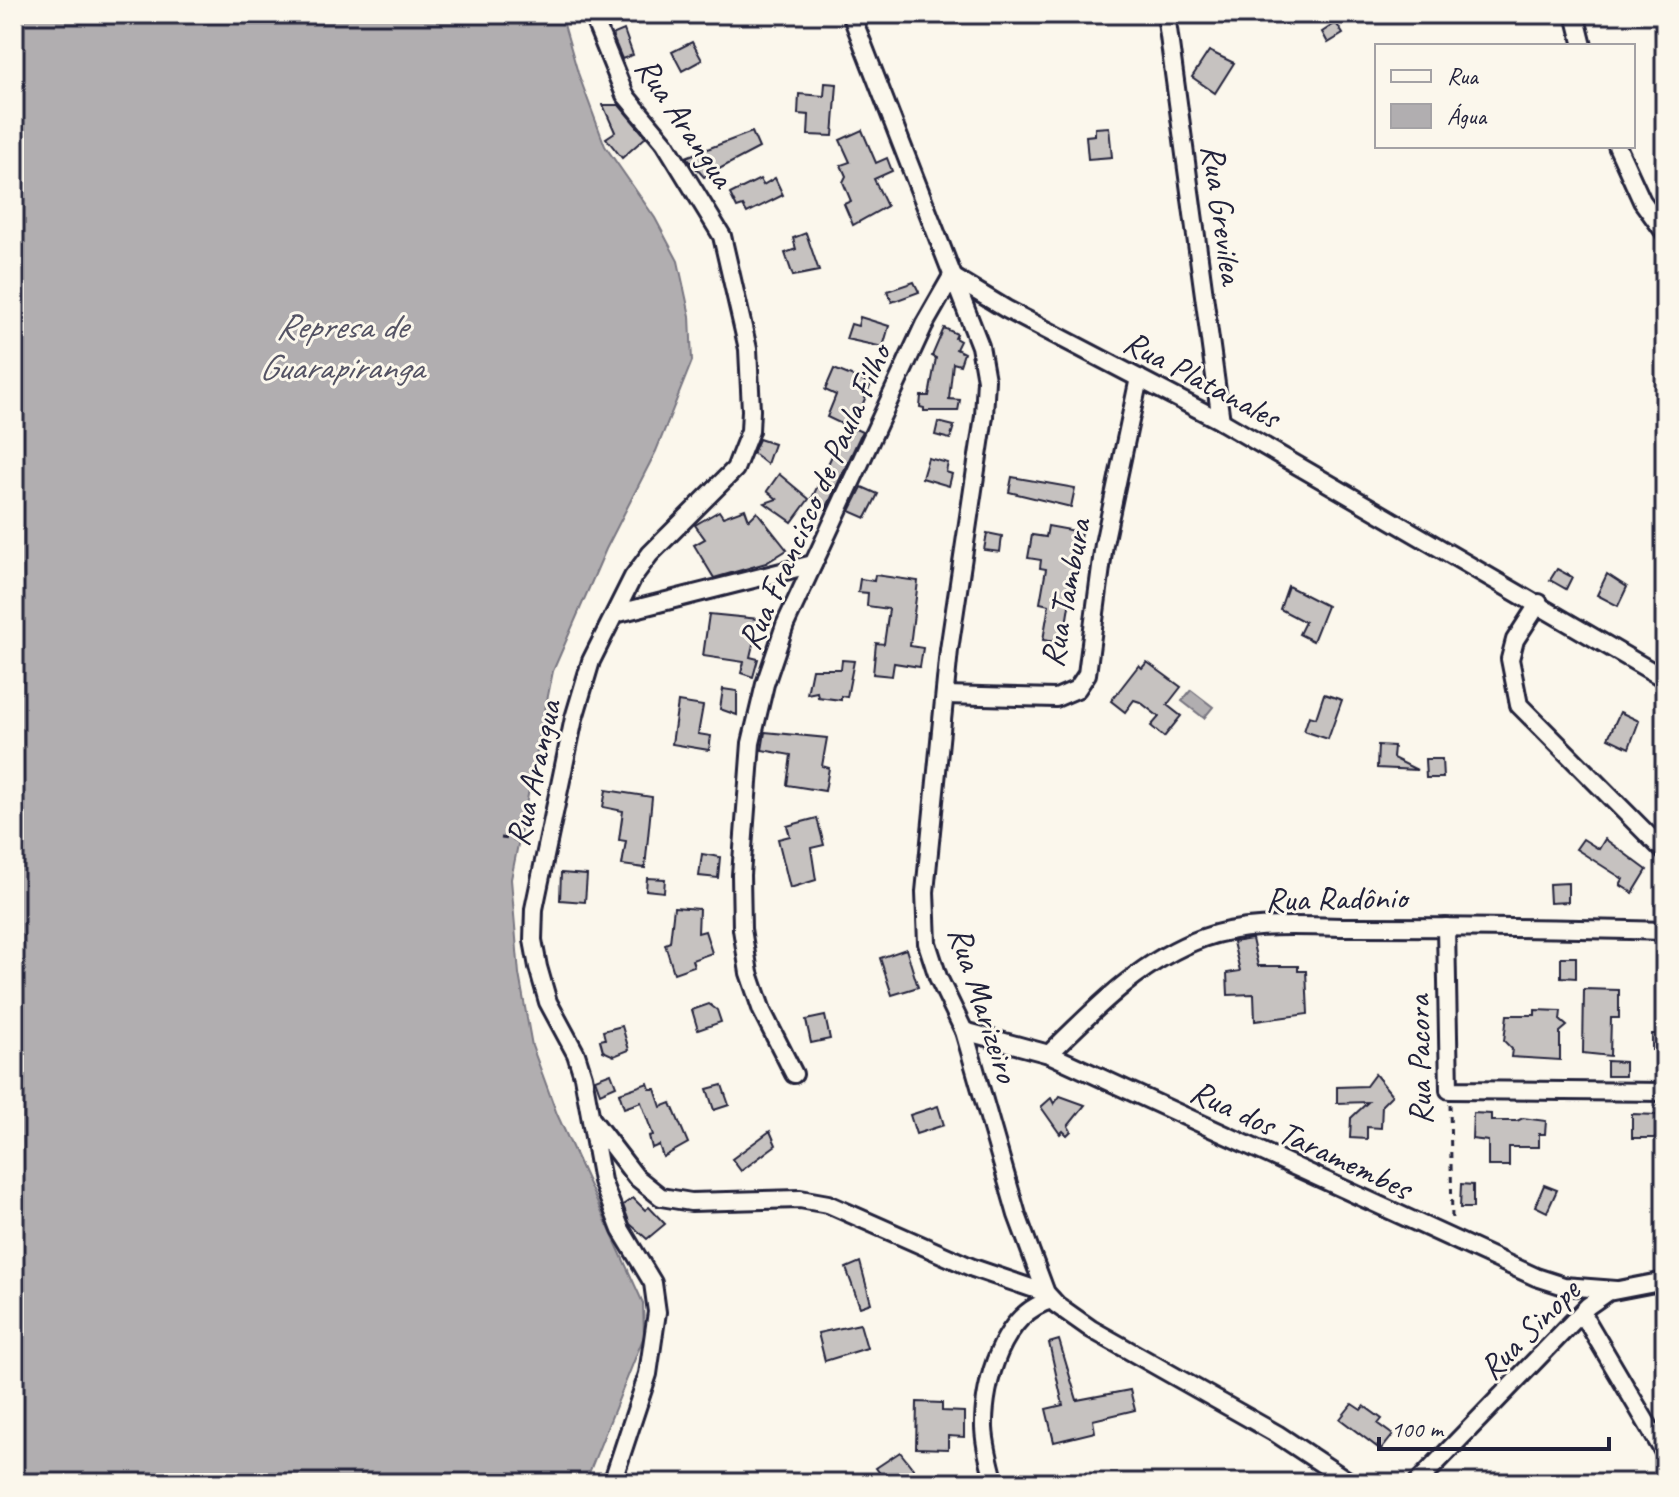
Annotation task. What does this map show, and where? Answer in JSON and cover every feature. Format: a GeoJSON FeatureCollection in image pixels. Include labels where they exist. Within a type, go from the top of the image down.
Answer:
{"type":"FeatureCollection","features":[{"type":"Feature","properties":{"kind":"street","name":"Rua Arangua"},"geometry":{"type":"LineString","coordinates":[[592,14],[625,95],[665,143],[722,236],[748,349],[751,410],[750,431],[735,469],[650,554],[633,577],[591,661],[574,718],[534,909],[533,940],[548,1002],[576,1054],[591,1118],[636,1177],[661,1197],[691,1202],[800,1199],[828,1204],[973,1268],[1049,1297]]}},
{"type":"Feature","properties":{"kind":"street"},"geometry":{"type":"LineString","coordinates":[[851,14],[930,210],[952,276]]}},
{"type":"Feature","properties":{"kind":"street","name":"Rua Grevilea"},"geometry":{"type":"LineString","coordinates":[[1166,14],[1221,421]]}},
{"type":"Feature","properties":{"kind":"street"},"geometry":{"type":"LineString","coordinates":[[1575,14],[1582,44]]}},
{"type":"Feature","properties":{"kind":"street"},"geometry":{"type":"LineString","coordinates":[[1618,148],[1642,201],[1665,233]]}},
{"type":"Feature","properties":{"kind":"street","name":"Rua Platanales"},"geometry":{"type":"LineString","coordinates":[[952,276],[1006,309],[1221,421],[1539,603],[1665,679]]}},
{"type":"Feature","properties":{"kind":"street","name":"Rua Francisco de Paula Filho"},"geometry":{"type":"LineString","coordinates":[[794,1074],[762,1011],[749,973],[742,929],[741,875],[751,743],[765,684],[785,625],[924,325],[952,276]]}},
{"type":"Feature","properties":{"kind":"street","name":"Rua Marizeiro"},"geometry":{"type":"LineString","coordinates":[[952,276],[980,346],[986,380],[946,695],[925,892],[927,943],[938,977],[964,1031],[1008,1186],[1049,1297]]}},
{"type":"Feature","properties":{"kind":"street","name":"Rua Tambura"},"geometry":{"type":"LineString","coordinates":[[946,695],[1056,698],[1077,689],[1087,674],[1104,544],[1139,378]]}},
{"type":"Feature","properties":{"kind":"street"},"geometry":{"type":"LineString","coordinates":[[615,614],[813,564]]}},
{"type":"Feature","properties":{"kind":"street"},"geometry":{"type":"LineString","coordinates":[[1539,603],[1515,640],[1510,659],[1519,705],[1665,852]]}},
{"type":"Feature","properties":{"kind":"street","name":"Rua Radônio"},"geometry":{"type":"LineString","coordinates":[[1049,1054],[1133,975],[1172,951],[1205,937],[1257,927],[1665,931]]}},
{"type":"Feature","properties":{"kind":"street","name":"Rua Pacora"},"geometry":{"type":"LineString","coordinates":[[1446,927],[1449,1090]]}},
{"type":"Feature","properties":{"kind":"street","name":"Rua dos Taramembes"},"geometry":{"type":"LineString","coordinates":[[964,1031],[1049,1054],[1452,1240],[1551,1282],[1616,1290]]}},
{"type":"Feature","properties":{"kind":"street"},"geometry":{"type":"LineString","coordinates":[[1449,1090],[1665,1092]]}},
{"type":"Feature","properties":{"kind":"street"},"geometry":{"type":"LineString","coordinates":[[591,1118],[605,1191],[621,1230],[653,1283],[657,1312],[648,1374],[612,1483]]}},
{"type":"Feature","properties":{"kind":"street","name":"Rua Sinope"},"geometry":{"type":"LineString","coordinates":[[1417,1483],[1601,1296],[1616,1290],[1665,1281]]}},
{"type":"Feature","properties":{"kind":"street"},"geometry":{"type":"LineString","coordinates":[[995,1483],[984,1431],[988,1390],[1001,1352],[1018,1322],[1032,1307],[1049,1297],[1091,1329],[1277,1434],[1351,1483]]}},
{"type":"Feature","properties":{"kind":"street"},"geometry":{"type":"LineString","coordinates":[[1582,1313],[1665,1454]]}},
{"type":"Feature","properties":{"kind":"path"},"geometry":{"type":"LineString","coordinates":[[501,838],[518,840]]}},
{"type":"Feature","properties":{"kind":"path","name":"Rua Pacora"},"geometry":{"type":"LineString","coordinates":[[1449,1090],[1452,1240]]}},
{"type":"Feature","properties":{"kind":"water","name":"Represa de Guarapiranga"},"geometry":{"type":"Polygon","coordinates":[[[14,14],[561,14],[578,73],[605,146],[655,218],[678,261],[690,316],[692,361],[656,451],[606,549],[553,671],[511,879],[519,974],[532,1046],[557,1114],[643,1303],[644,1336],[585,1483],[14,1483],[14,14]]]}},
{"type":"Feature","properties":{"kind":"water"},"geometry":{"type":"Polygon","coordinates":[[[1191,690],[1213,707],[1204,718],[1182,701],[1191,690]]]}},
{"type":"Feature","properties":{"kind":"building"},"geometry":{"type":"Polygon","coordinates":[[[1336,23],[1343,34],[1328,43],[1322,32],[1336,23]]]}},
{"type":"Feature","properties":{"kind":"building"},"geometry":{"type":"Polygon","coordinates":[[[624,30],[633,55],[622,59],[612,35],[624,30]]]}},
{"type":"Feature","properties":{"kind":"building"},"geometry":{"type":"Polygon","coordinates":[[[692,42],[702,60],[682,71],[672,52],[692,42]]]}},
{"type":"Feature","properties":{"kind":"building"},"geometry":{"type":"Polygon","coordinates":[[[1209,51],[1234,63],[1215,93],[1192,77],[1209,51]]]}},
{"type":"Feature","properties":{"kind":"building"},"geometry":{"type":"Polygon","coordinates":[[[825,83],[837,84],[833,136],[808,135],[809,115],[798,114],[799,94],[824,96],[825,83]]]}},
{"type":"Feature","properties":{"kind":"building"},"geometry":{"type":"Polygon","coordinates":[[[603,105],[619,105],[646,137],[622,158],[606,138],[615,132],[603,105]]]}},
{"type":"Feature","properties":{"kind":"building"},"geometry":{"type":"Polygon","coordinates":[[[1109,127],[1112,157],[1088,159],[1086,136],[1095,135],[1095,128],[1109,127]]]}},
{"type":"Feature","properties":{"kind":"building"},"geometry":{"type":"Polygon","coordinates":[[[862,130],[876,163],[887,158],[892,171],[874,179],[887,206],[853,225],[844,204],[851,201],[843,182],[846,176],[841,165],[850,162],[840,140],[862,130]]]}},
{"type":"Feature","properties":{"kind":"building"},"geometry":{"type":"Polygon","coordinates":[[[752,132],[759,148],[704,177],[686,157],[752,132]]]}},
{"type":"Feature","properties":{"kind":"building"},"geometry":{"type":"Polygon","coordinates":[[[775,178],[783,195],[747,213],[743,206],[737,208],[730,194],[760,179],[763,185],[775,178]]]}},
{"type":"Feature","properties":{"kind":"building"},"geometry":{"type":"Polygon","coordinates":[[[806,233],[819,271],[793,276],[785,253],[796,249],[793,238],[806,233]]]}},
{"type":"Feature","properties":{"kind":"building"},"geometry":{"type":"Polygon","coordinates":[[[914,282],[919,292],[892,302],[887,291],[914,282]]]}},
{"type":"Feature","properties":{"kind":"building"},"geometry":{"type":"Polygon","coordinates":[[[860,317],[889,326],[883,347],[846,339],[851,324],[858,326],[860,317]]]}},
{"type":"Feature","properties":{"kind":"building"},"geometry":{"type":"Polygon","coordinates":[[[944,328],[957,334],[955,338],[960,341],[956,349],[964,353],[960,365],[953,363],[949,399],[960,400],[958,411],[924,411],[920,407],[921,396],[929,396],[936,358],[932,356],[944,328]]]}},
{"type":"Feature","properties":{"kind":"building"},"geometry":{"type":"Polygon","coordinates":[[[834,369],[871,384],[853,428],[862,432],[826,509],[812,498],[846,426],[827,417],[836,395],[825,390],[834,369]]]}},
{"type":"Feature","properties":{"kind":"building"},"geometry":{"type":"Polygon","coordinates":[[[938,422],[954,426],[950,439],[935,435],[938,422]]]}},
{"type":"Feature","properties":{"kind":"building"},"geometry":{"type":"Polygon","coordinates":[[[759,439],[774,444],[767,464],[753,453],[759,439]]]}},
{"type":"Feature","properties":{"kind":"building"},"geometry":{"type":"Polygon","coordinates":[[[928,458],[948,463],[946,472],[952,474],[949,486],[922,478],[928,458]]]}},
{"type":"Feature","properties":{"kind":"building"},"geometry":{"type":"Polygon","coordinates":[[[779,474],[809,499],[792,522],[765,503],[777,499],[767,491],[779,474]]]}},
{"type":"Feature","properties":{"kind":"building"},"geometry":{"type":"Polygon","coordinates":[[[1012,477],[1075,488],[1071,507],[1009,492],[1012,477]]]}},
{"type":"Feature","properties":{"kind":"building"},"geometry":{"type":"Polygon","coordinates":[[[862,487],[878,494],[866,518],[850,511],[862,487]]]}},
{"type":"Feature","properties":{"kind":"building"},"geometry":{"type":"Polygon","coordinates":[[[745,509],[749,520],[757,512],[787,550],[766,563],[714,578],[694,545],[705,539],[695,525],[719,511],[723,517],[745,509]]]}},
{"type":"Feature","properties":{"kind":"building"},"geometry":{"type":"Polygon","coordinates":[[[1048,526],[1081,532],[1063,643],[1043,640],[1049,605],[1040,603],[1046,569],[1040,568],[1041,560],[1028,558],[1032,535],[1046,537],[1048,526]]]}},
{"type":"Feature","properties":{"kind":"building"},"geometry":{"type":"Polygon","coordinates":[[[987,533],[1002,536],[1000,552],[984,550],[987,533]]]}},
{"type":"Feature","properties":{"kind":"building"},"geometry":{"type":"Polygon","coordinates":[[[1557,569],[1572,577],[1566,589],[1550,580],[1557,569]]]}},
{"type":"Feature","properties":{"kind":"building"},"geometry":{"type":"Polygon","coordinates":[[[1607,574],[1627,587],[1618,606],[1597,595],[1607,574]]]}},
{"type":"Feature","properties":{"kind":"building"},"geometry":{"type":"Polygon","coordinates":[[[875,575],[918,581],[910,646],[923,648],[920,667],[894,663],[892,676],[873,674],[876,643],[884,644],[889,609],[867,606],[868,593],[858,592],[860,579],[874,581],[875,575]]]}},
{"type":"Feature","properties":{"kind":"building"},"geometry":{"type":"Polygon","coordinates":[[[1288,586],[1327,606],[1313,641],[1299,634],[1305,622],[1280,609],[1288,586]]]}},
{"type":"Feature","properties":{"kind":"building"},"geometry":{"type":"Polygon","coordinates":[[[709,614],[759,619],[750,657],[758,659],[753,677],[741,673],[744,662],[703,656],[709,614]]]}},
{"type":"Feature","properties":{"kind":"building"},"geometry":{"type":"Polygon","coordinates":[[[842,660],[854,661],[847,697],[841,696],[841,700],[818,697],[817,692],[807,694],[812,669],[841,669],[842,660]]]}},
{"type":"Feature","properties":{"kind":"building"},"geometry":{"type":"Polygon","coordinates":[[[1147,662],[1181,687],[1167,705],[1181,716],[1164,737],[1151,726],[1159,717],[1140,702],[1134,700],[1125,712],[1111,701],[1139,665],[1142,668],[1147,662]]]}},
{"type":"Feature","properties":{"kind":"building"},"geometry":{"type":"Polygon","coordinates":[[[723,689],[737,691],[737,715],[720,709],[723,689]]]}},
{"type":"Feature","properties":{"kind":"building"},"geometry":{"type":"Polygon","coordinates":[[[1324,694],[1342,700],[1328,739],[1304,731],[1309,716],[1316,718],[1324,694]]]}},
{"type":"Feature","properties":{"kind":"building"},"geometry":{"type":"Polygon","coordinates":[[[678,702],[703,706],[698,734],[711,736],[709,750],[672,744],[678,702]]]}},
{"type":"Feature","properties":{"kind":"building"},"geometry":{"type":"Polygon","coordinates":[[[1620,712],[1639,721],[1629,748],[1608,738],[1620,712]]]}},
{"type":"Feature","properties":{"kind":"building"},"geometry":{"type":"Polygon","coordinates":[[[765,732],[827,738],[822,766],[829,768],[825,791],[787,785],[791,755],[762,750],[765,732]]]}},
{"type":"Feature","properties":{"kind":"building"},"geometry":{"type":"Polygon","coordinates":[[[1378,745],[1394,746],[1393,758],[1417,770],[1377,768],[1378,745]]]}},
{"type":"Feature","properties":{"kind":"building"},"geometry":{"type":"Polygon","coordinates":[[[1425,759],[1442,759],[1443,778],[1426,778],[1425,759]]]}},
{"type":"Feature","properties":{"kind":"building"},"geometry":{"type":"Polygon","coordinates":[[[606,790],[652,797],[645,868],[622,865],[626,841],[619,840],[623,811],[603,807],[606,790]]]}},
{"type":"Feature","properties":{"kind":"building"},"geometry":{"type":"Polygon","coordinates":[[[817,818],[824,845],[811,848],[816,880],[790,888],[778,839],[790,836],[787,826],[817,818]]]}},
{"type":"Feature","properties":{"kind":"building"},"geometry":{"type":"Polygon","coordinates":[[[1583,839],[1599,849],[1605,839],[1647,870],[1633,893],[1620,885],[1623,879],[1576,849],[1583,839]]]}},
{"type":"Feature","properties":{"kind":"building"},"geometry":{"type":"Polygon","coordinates":[[[702,854],[720,857],[718,878],[699,876],[702,854]]]}},
{"type":"Feature","properties":{"kind":"building"},"geometry":{"type":"Polygon","coordinates":[[[561,873],[587,875],[585,902],[560,900],[561,873]]]}},
{"type":"Feature","properties":{"kind":"building"},"geometry":{"type":"Polygon","coordinates":[[[647,878],[665,879],[664,892],[646,890],[647,878]]]}},
{"type":"Feature","properties":{"kind":"building"},"geometry":{"type":"Polygon","coordinates":[[[1568,883],[1568,902],[1550,903],[1549,884],[1568,883]]]}},
{"type":"Feature","properties":{"kind":"building"},"geometry":{"type":"Polygon","coordinates":[[[674,907],[699,909],[698,933],[705,931],[712,953],[692,960],[694,966],[674,973],[665,944],[670,942],[674,907]]]}},
{"type":"Feature","properties":{"kind":"building"},"geometry":{"type":"Polygon","coordinates":[[[1252,939],[1258,966],[1298,966],[1298,971],[1306,971],[1308,1014],[1255,1021],[1254,994],[1228,995],[1227,973],[1240,971],[1233,942],[1252,939]]]}},
{"type":"Feature","properties":{"kind":"building"},"geometry":{"type":"Polygon","coordinates":[[[906,949],[918,987],[892,995],[880,958],[906,949]]]}},
{"type":"Feature","properties":{"kind":"building"},"geometry":{"type":"Polygon","coordinates":[[[1561,957],[1576,957],[1576,978],[1561,977],[1561,957]]]}},
{"type":"Feature","properties":{"kind":"building"},"geometry":{"type":"Polygon","coordinates":[[[1584,989],[1619,990],[1619,1018],[1611,1018],[1610,1056],[1583,1053],[1584,989]]]}},
{"type":"Feature","properties":{"kind":"building"},"geometry":{"type":"Polygon","coordinates":[[[709,1004],[717,1010],[721,1022],[698,1030],[692,1010],[709,1004]]]}},
{"type":"Feature","properties":{"kind":"building"},"geometry":{"type":"Polygon","coordinates":[[[1535,1010],[1561,1011],[1560,1020],[1567,1026],[1560,1032],[1560,1060],[1511,1057],[1512,1049],[1504,1041],[1507,1015],[1535,1015],[1535,1010]]]}},
{"type":"Feature","properties":{"kind":"building"},"geometry":{"type":"Polygon","coordinates":[[[825,1016],[830,1039],[811,1043],[806,1020],[825,1016]]]}},
{"type":"Feature","properties":{"kind":"building"},"geometry":{"type":"Polygon","coordinates":[[[622,1026],[629,1050],[614,1056],[603,1051],[600,1040],[605,1039],[603,1031],[622,1026]]]}},
{"type":"Feature","properties":{"kind":"building"},"geometry":{"type":"Polygon","coordinates":[[[1652,1034],[1665,1034],[1665,1050],[1652,1050],[1652,1034]]]}},
{"type":"Feature","properties":{"kind":"building"},"geometry":{"type":"Polygon","coordinates":[[[1607,1061],[1625,1062],[1625,1076],[1607,1076],[1607,1061]]]}},
{"type":"Feature","properties":{"kind":"building"},"geometry":{"type":"Polygon","coordinates":[[[611,1073],[616,1086],[600,1093],[595,1079],[611,1073]]]}},
{"type":"Feature","properties":{"kind":"building"},"geometry":{"type":"Polygon","coordinates":[[[1375,1074],[1392,1095],[1382,1105],[1381,1128],[1367,1127],[1367,1139],[1350,1138],[1351,1118],[1368,1102],[1337,1103],[1337,1087],[1366,1086],[1375,1074]]]}},
{"type":"Feature","properties":{"kind":"building"},"geometry":{"type":"Polygon","coordinates":[[[648,1083],[650,1089],[655,1089],[661,1107],[671,1103],[688,1143],[663,1157],[659,1145],[652,1148],[649,1136],[653,1135],[641,1102],[624,1108],[619,1093],[648,1083]]]}},
{"type":"Feature","properties":{"kind":"building"},"geometry":{"type":"Polygon","coordinates":[[[722,1085],[729,1105],[714,1110],[707,1089],[722,1085]]]}},
{"type":"Feature","properties":{"kind":"building"},"geometry":{"type":"Polygon","coordinates":[[[1060,1096],[1085,1105],[1068,1126],[1071,1131],[1067,1135],[1063,1131],[1060,1134],[1041,1107],[1051,1098],[1054,1104],[1060,1096]]]}},
{"type":"Feature","properties":{"kind":"building"},"geometry":{"type":"Polygon","coordinates":[[[938,1106],[944,1125],[916,1134],[910,1115],[938,1106]]]}},
{"type":"Feature","properties":{"kind":"building"},"geometry":{"type":"Polygon","coordinates":[[[1473,1113],[1491,1114],[1491,1121],[1517,1121],[1523,1118],[1546,1121],[1545,1134],[1539,1134],[1539,1147],[1509,1147],[1509,1166],[1488,1166],[1488,1141],[1472,1139],[1473,1113]]]}},
{"type":"Feature","properties":{"kind":"building"},"geometry":{"type":"Polygon","coordinates":[[[1632,1114],[1657,1115],[1657,1120],[1664,1121],[1664,1138],[1632,1138],[1632,1114]]]}},
{"type":"Feature","properties":{"kind":"building"},"geometry":{"type":"Polygon","coordinates":[[[770,1131],[776,1145],[741,1171],[732,1159],[770,1131]]]}},
{"type":"Feature","properties":{"kind":"building"},"geometry":{"type":"Polygon","coordinates":[[[1461,1184],[1473,1185],[1473,1208],[1460,1208],[1461,1184]]]}},
{"type":"Feature","properties":{"kind":"building"},"geometry":{"type":"Polygon","coordinates":[[[1544,1185],[1557,1190],[1547,1212],[1535,1206],[1544,1185]]]}},
{"type":"Feature","properties":{"kind":"building"},"geometry":{"type":"Polygon","coordinates":[[[633,1198],[645,1210],[649,1207],[665,1224],[647,1239],[630,1224],[623,1205],[633,1198]]]}},
{"type":"Feature","properties":{"kind":"building"},"geometry":{"type":"Polygon","coordinates":[[[860,1262],[871,1303],[860,1307],[846,1268],[860,1262]]]}},
{"type":"Feature","properties":{"kind":"building"},"geometry":{"type":"Polygon","coordinates":[[[860,1324],[867,1348],[825,1361],[818,1333],[860,1324]]]}},
{"type":"Feature","properties":{"kind":"building"},"geometry":{"type":"Polygon","coordinates":[[[1059,1340],[1077,1400],[1130,1390],[1135,1410],[1093,1420],[1095,1432],[1054,1442],[1046,1409],[1063,1405],[1049,1343],[1059,1340]]]}},
{"type":"Feature","properties":{"kind":"building"},"geometry":{"type":"Polygon","coordinates":[[[917,1402],[942,1403],[942,1411],[964,1412],[964,1437],[948,1436],[948,1449],[916,1448],[917,1402]]]}},
{"type":"Feature","properties":{"kind":"building"},"geometry":{"type":"Polygon","coordinates":[[[1352,1404],[1361,1410],[1364,1406],[1382,1419],[1378,1424],[1393,1435],[1381,1450],[1340,1419],[1352,1404]]]}},
{"type":"Feature","properties":{"kind":"building"},"geometry":{"type":"Polygon","coordinates":[[[900,1452],[918,1475],[908,1483],[900,1478],[887,1483],[876,1468],[900,1452]]]}}]}
